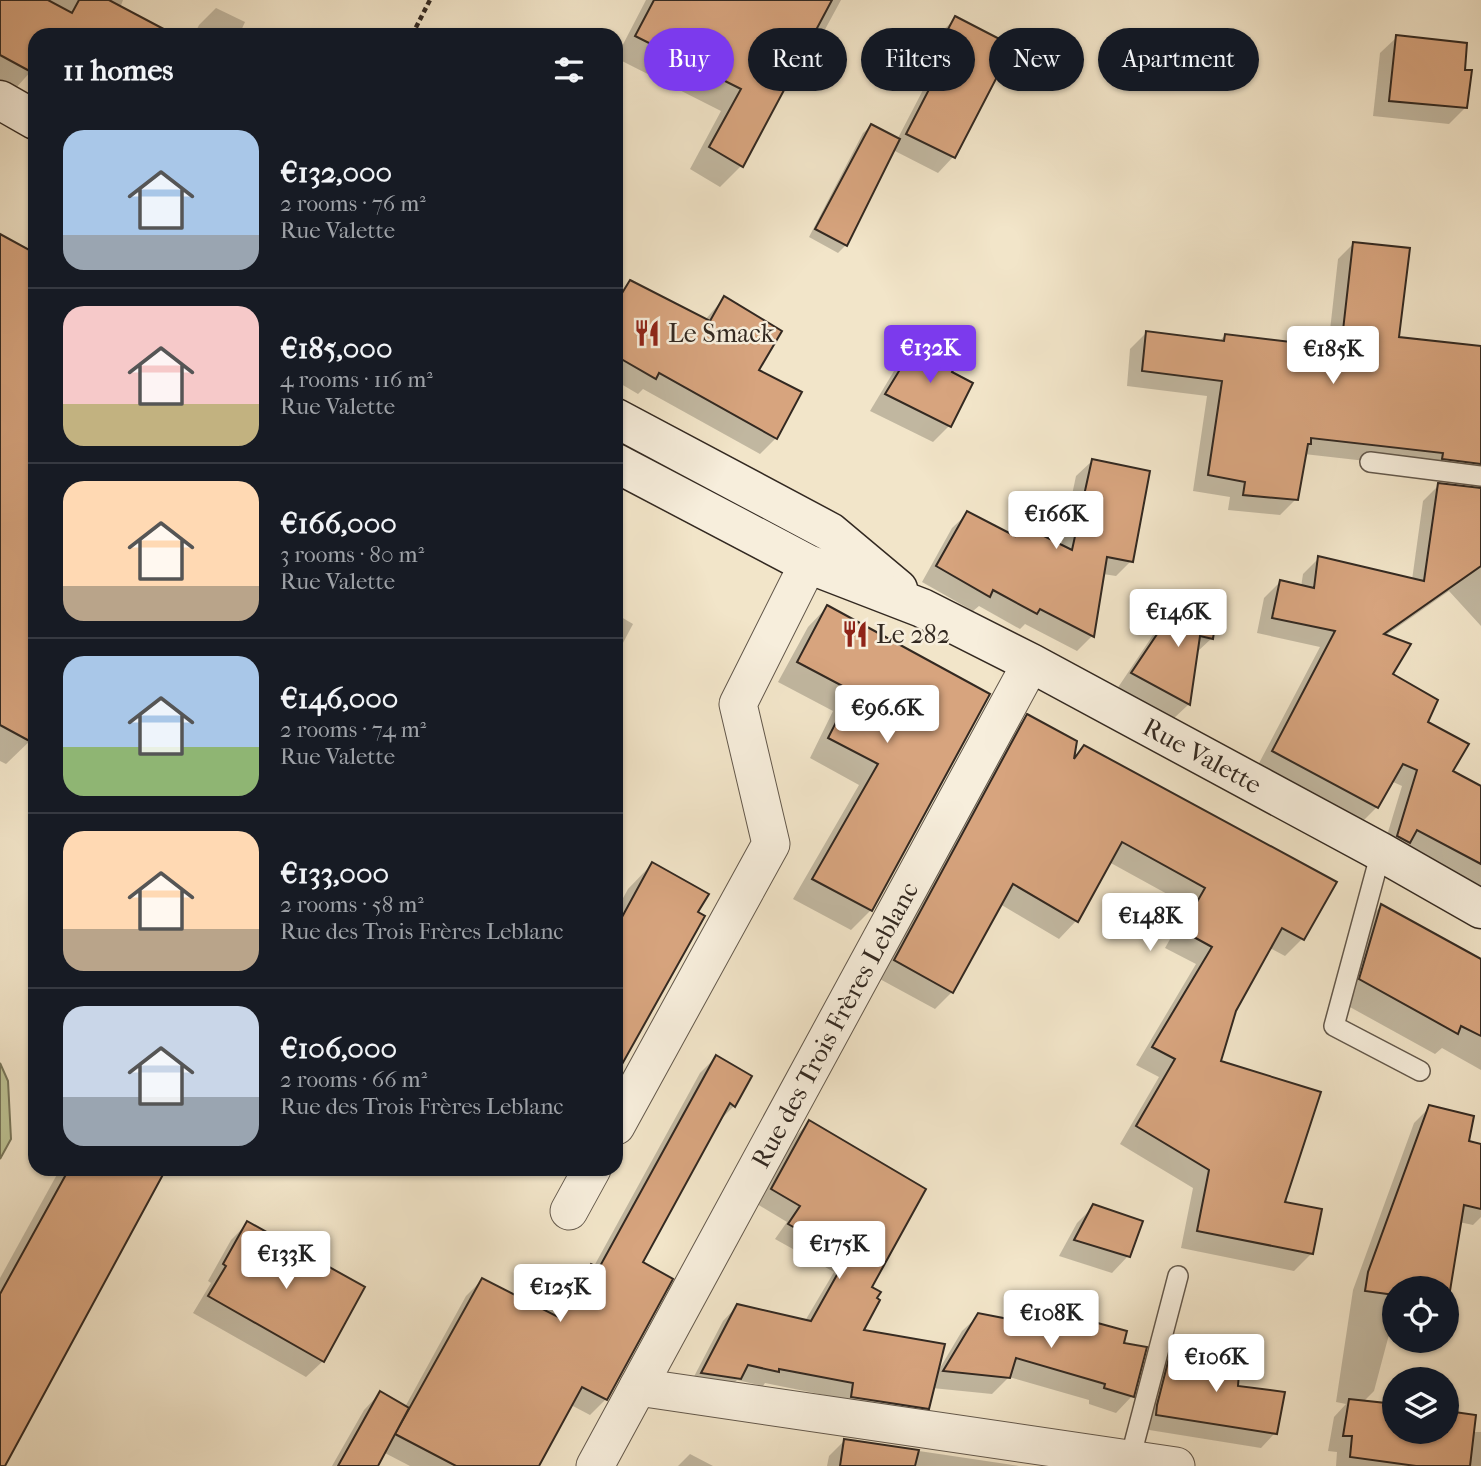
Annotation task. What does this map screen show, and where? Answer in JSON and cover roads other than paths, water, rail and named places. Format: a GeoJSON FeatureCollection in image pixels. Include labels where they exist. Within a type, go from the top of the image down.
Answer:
{"type":"FeatureCollection","features":[{"type":"Feature","properties":{"kind":"main road"},"geometry":{"type":"LineString","coordinates":[[0,100],[28,116]]}},
{"type":"Feature","properties":{"kind":"main road","name":"Rue Valette"},"geometry":{"type":"LineString","coordinates":[[623,422],[830,532],[922,608]]}},
{"type":"Feature","properties":{"kind":"main road","name":"Rue Valette"},"geometry":{"type":"LineString","coordinates":[[623,467],[807,565],[922,608],[1031,663],[1481,909]]}},
{"type":"Feature","properties":{"kind":"street"},"geometry":{"type":"LineString","coordinates":[[623,1113],[771,844],[738,704],[807,565]]}},
{"type":"Feature","properties":{"kind":"street","name":"Rue des Trois Frères Leblanc"},"geometry":{"type":"LineString","coordinates":[[595,1466],[1031,663]]}},
{"type":"Feature","properties":{"kind":"street"},"geometry":{"type":"LineString","coordinates":[[569,1211],[588,1176]]}},
{"type":"Feature","properties":{"kind":"street"},"geometry":{"type":"LineString","coordinates":[[638,1387],[1175,1466]]}},
{"type":"Feature","properties":{"kind":"lane"},"geometry":{"type":"LineString","coordinates":[[1370,462],[1481,476]]}},
{"type":"Feature","properties":{"kind":"lane"},"geometry":{"type":"LineString","coordinates":[[1381,852],[1334,1026],[1420,1071]]}},
{"type":"Feature","properties":{"kind":"lane"},"geometry":{"type":"LineString","coordinates":[[1130,1459],[1178,1276]]}},
{"type":"Feature","properties":{"kind":"place","name":"Le Smack"},"geometry":{"type":"Point","coordinates":[647,333]}},
{"type":"Feature","properties":{"kind":"place","name":"Le 282"},"geometry":{"type":"Point","coordinates":[855,634]}}]}
